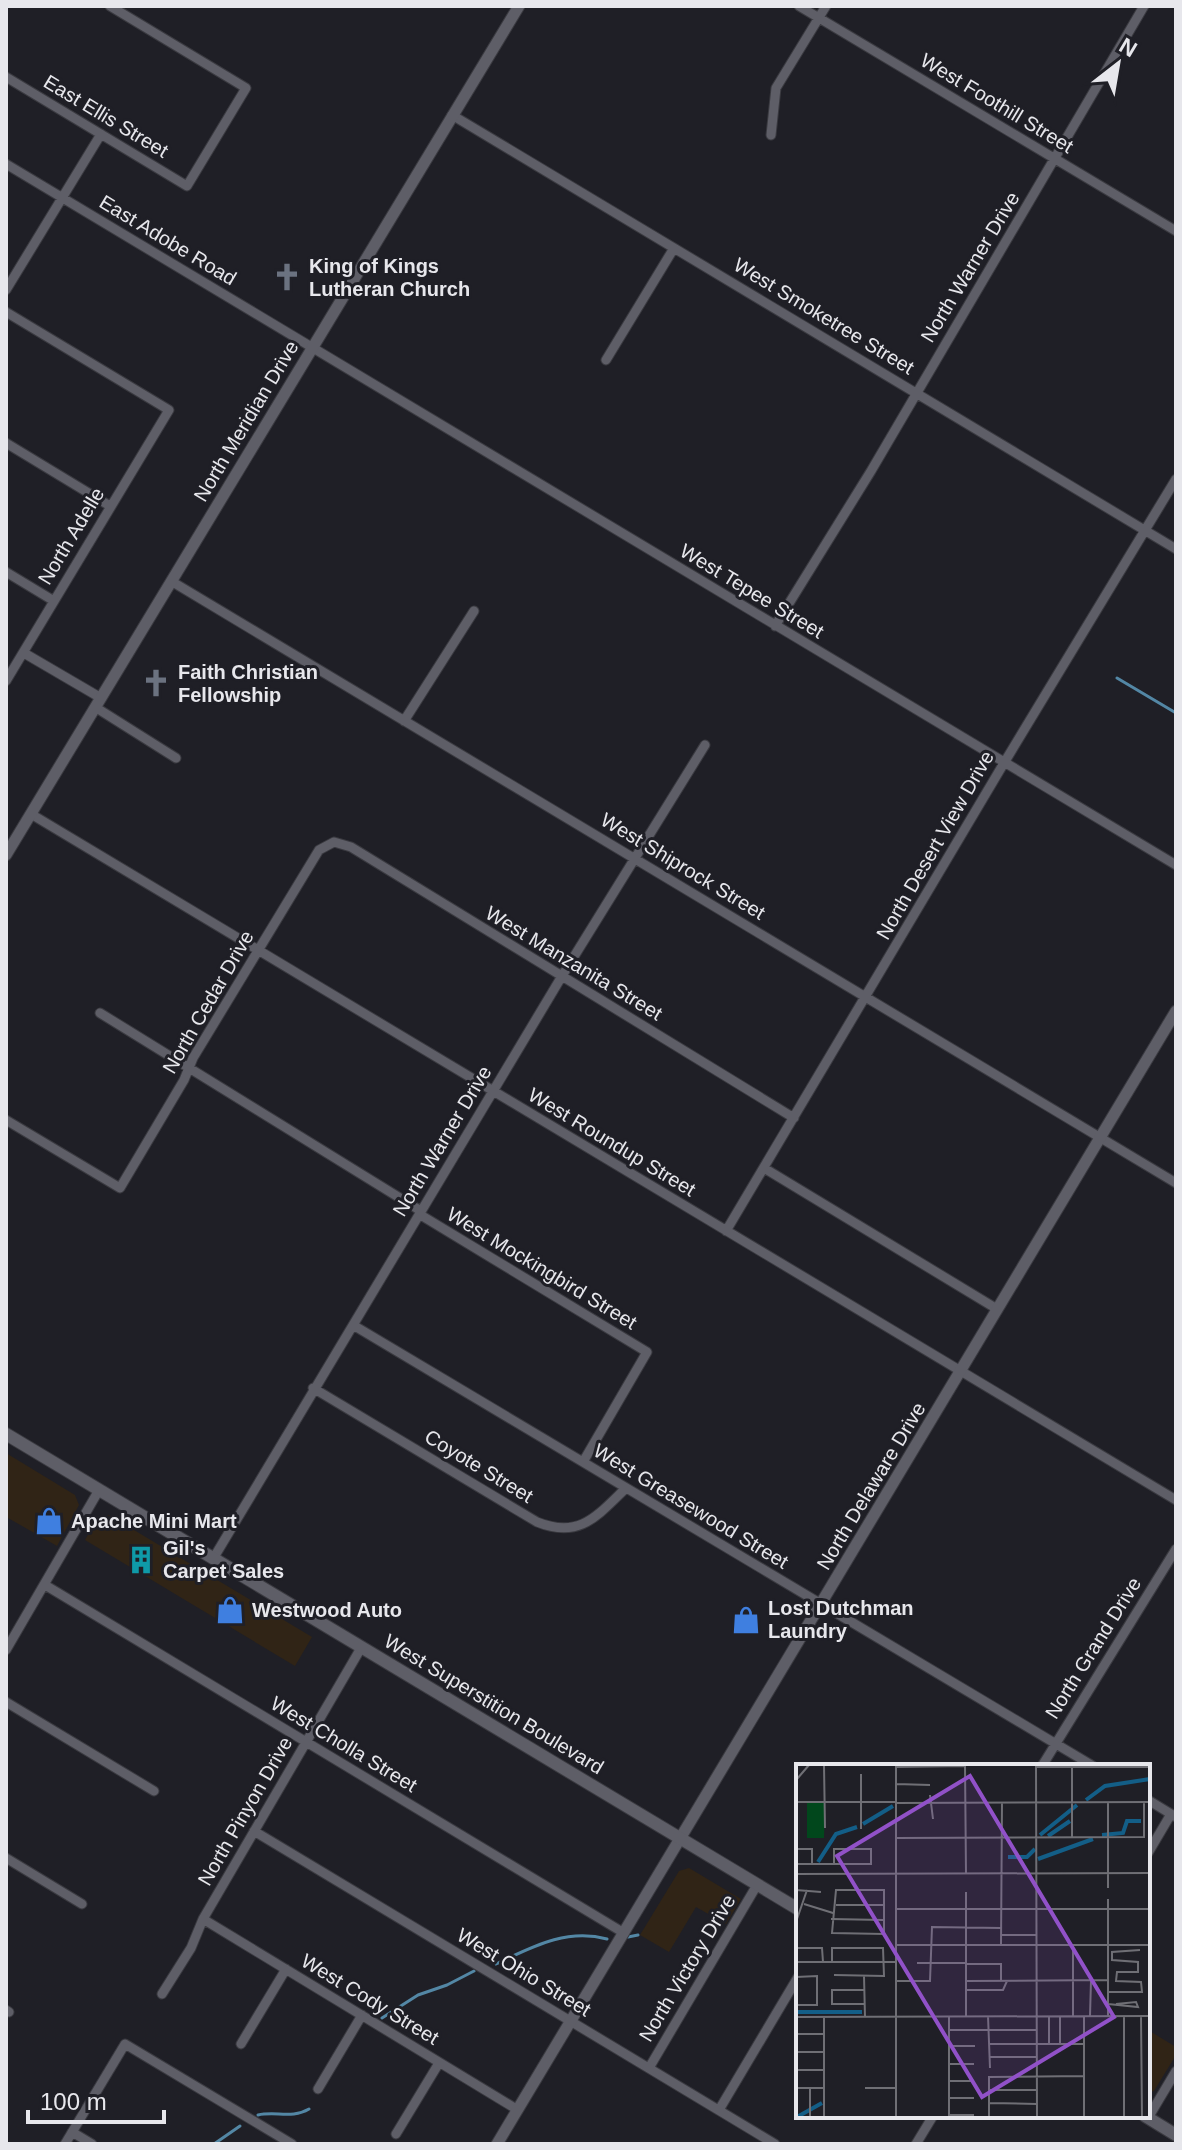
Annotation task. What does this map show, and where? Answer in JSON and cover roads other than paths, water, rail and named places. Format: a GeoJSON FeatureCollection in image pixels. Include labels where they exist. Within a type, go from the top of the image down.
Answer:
{"type":"FeatureCollection","features":[{"type":"Feature","properties":{"kind":"main road","name":"West Superstition Boulevard"},"geometry":{"type":"LineString","coordinates":[[6,1434],[796,1908]]}},
{"type":"Feature","properties":{"kind":"main road"},"geometry":{"type":"LineString","coordinates":[[1149,2118],[1176,2135]]}},
{"type":"Feature","properties":{"kind":"street","name":"East Ellis Street"},"geometry":{"type":"LineString","coordinates":[[6,77],[187,186],[246,88],[110,6]]}},
{"type":"Feature","properties":{"kind":"street","name":"North Meridian Drive"},"geometry":{"type":"LineString","coordinates":[[6,855],[519,6]]}},
{"type":"Feature","properties":{"kind":"street","name":"West Foothill Street"},"geometry":{"type":"LineString","coordinates":[[799,6],[1176,231]]}},
{"type":"Feature","properties":{"kind":"street"},"geometry":{"type":"LineString","coordinates":[[771,135],[776,88],[826,6]]}},
{"type":"Feature","properties":{"kind":"street","name":"North Warner Drive"},"geometry":{"type":"LineString","coordinates":[[775,626],[1144,6]]}},
{"type":"Feature","properties":{"kind":"street","name":"West Smoketree Street"},"geometry":{"type":"LineString","coordinates":[[452,115],[1176,549]]}},
{"type":"Feature","properties":{"kind":"street"},"geometry":{"type":"LineString","coordinates":[[6,290],[101,134]]}},
{"type":"Feature","properties":{"kind":"street","name":"East Adobe Road"},"geometry":{"type":"LineString","coordinates":[[6,164],[311,348]]}},
{"type":"Feature","properties":{"kind":"street"},"geometry":{"type":"LineString","coordinates":[[606,360],[674,248]]}},
{"type":"Feature","properties":{"kind":"street","name":"North Adelle"},"geometry":{"type":"LineString","coordinates":[[6,312],[169,410],[6,681]]}},
{"type":"Feature","properties":{"kind":"street","name":"West Tepee Street"},"geometry":{"type":"LineString","coordinates":[[311,348],[1176,865]]}},
{"type":"Feature","properties":{"kind":"street"},"geometry":{"type":"LineString","coordinates":[[6,443],[110,506]]}},
{"type":"Feature","properties":{"kind":"street","name":"North Desert View Drive"},"geometry":{"type":"LineString","coordinates":[[726,1231],[1176,479]]}},
{"type":"Feature","properties":{"kind":"street"},"geometry":{"type":"LineString","coordinates":[[6,572],[54,601]]}},
{"type":"Feature","properties":{"kind":"street","name":"West Shiprock Street"},"geometry":{"type":"LineString","coordinates":[[171,581],[1176,1183]]}},
{"type":"Feature","properties":{"kind":"street"},"geometry":{"type":"LineString","coordinates":[[404,721],[474,611]]}},
{"type":"Feature","properties":{"kind":"street"},"geometry":{"type":"LineString","coordinates":[[24,653],[176,758]]}},
{"type":"Feature","properties":{"kind":"street","name":"North Warner Drive"},"geometry":{"type":"LineString","coordinates":[[213,1559],[562,976],[705,745]]}},
{"type":"Feature","properties":{"kind":"street","name":"West Roundup Street"},"geometry":{"type":"LineString","coordinates":[[31,814],[1176,1500]]}},
{"type":"Feature","properties":{"kind":"street","name":"North Cedar Drive"},"geometry":{"type":"LineString","coordinates":[[6,1120],[120,1188],[319,850],[334,842]]}},
{"type":"Feature","properties":{"kind":"street","name":"West Manzanita Street"},"geometry":{"type":"LineString","coordinates":[[334,842],[351,847],[794,1118]]}},
{"type":"Feature","properties":{"kind":"street","name":"North Delaware Drive"},"geometry":{"type":"LineString","coordinates":[[497,2144],[1176,1011]]}},
{"type":"Feature","properties":{"kind":"street","name":"West Mockingbird Street"},"geometry":{"type":"LineString","coordinates":[[100,1013],[647,1352],[583,1462]]}},
{"type":"Feature","properties":{"kind":"street"},"geometry":{"type":"LineString","coordinates":[[764,1168],[997,1309]]}},
{"type":"Feature","properties":{"kind":"street","name":"West Greasewood Street"},"geometry":{"type":"LineString","coordinates":[[353,1325],[1090,1764]]}},
{"type":"Feature","properties":{"kind":"street","name":"Coyote Street"},"geometry":{"type":"LineString","coordinates":[[313,1388],[537,1522],[557,1530],[593,1520],[625,1489]]}},
{"type":"Feature","properties":{"kind":"street"},"geometry":{"type":"LineString","coordinates":[[6,1650],[99,1490]]}},
{"type":"Feature","properties":{"kind":"street","name":"North Grand Drive"},"geometry":{"type":"LineString","coordinates":[[1043,1764],[1176,1549]]}},
{"type":"Feature","properties":{"kind":"street","name":"West Cholla Street"},"geometry":{"type":"LineString","coordinates":[[45,1585],[624,1933]]}},
{"type":"Feature","properties":{"kind":"street","name":"North Pinyon Drive"},"geometry":{"type":"LineString","coordinates":[[162,1994],[361,1648]]}},
{"type":"Feature","properties":{"kind":"street"},"geometry":{"type":"LineString","coordinates":[[6,1702],[154,1791]]}},
{"type":"Feature","properties":{"kind":"street"},"geometry":{"type":"LineString","coordinates":[[1150,1801],[1174,1815],[1150,1850]]}},
{"type":"Feature","properties":{"kind":"street","name":"West Ohio Street"},"geometry":{"type":"LineString","coordinates":[[254,1831],[775,2144]]}},
{"type":"Feature","properties":{"kind":"street"},"geometry":{"type":"LineString","coordinates":[[6,1858],[82,1904]]}},
{"type":"Feature","properties":{"kind":"street","name":"North Victory Drive"},"geometry":{"type":"LineString","coordinates":[[649,2068],[757,1885]]}},
{"type":"Feature","properties":{"kind":"street","name":"West Cody Street"},"geometry":{"type":"LineString","coordinates":[[203,1919],[518,2110]]}},
{"type":"Feature","properties":{"kind":"street"},"geometry":{"type":"LineString","coordinates":[[241,2044],[286,1969]]}},
{"type":"Feature","properties":{"kind":"street"},"geometry":{"type":"LineString","coordinates":[[719,2110],[796,1980]]}},
{"type":"Feature","properties":{"kind":"street"},"geometry":{"type":"LineString","coordinates":[[318,2089],[362,2015]]}},
{"type":"Feature","properties":{"kind":"street"},"geometry":{"type":"LineString","coordinates":[[65,2144],[125,2044],[292,2144]]}},
{"type":"Feature","properties":{"kind":"street"},"geometry":{"type":"LineString","coordinates":[[396,2134],[439,2063]]}},
{"type":"Feature","properties":{"kind":"street"},"geometry":{"type":"LineString","coordinates":[[1150,2112],[1176,2071]]}},
{"type":"Feature","properties":{"kind":"street"},"geometry":{"type":"LineString","coordinates":[[916,2144],[932,2118]]}},
{"type":"Feature","properties":{"kind":"street"},"geometry":{"type":"LineString","coordinates":[[72,2132],[92,2144]]}},
{"type":"Feature","properties":{"kind":"waterway"},"geometry":{"type":"LineString","coordinates":[[1117,678],[1176,713]]}},
{"type":"Feature","properties":{"kind":"waterway"},"geometry":{"type":"LineString","coordinates":[[628,1937],[638,1935]]}},
{"type":"Feature","properties":{"kind":"waterway"},"geometry":{"type":"LineString","coordinates":[[496,1964],[563,1938],[592,1936],[607,1939]]}},
{"type":"Feature","properties":{"kind":"waterway"},"geometry":{"type":"LineString","coordinates":[[382,2018],[418,1995],[474,1971]]}},
{"type":"Feature","properties":{"kind":"waterway"},"geometry":{"type":"LineString","coordinates":[[258,2115],[296,2114],[309,2109]]}},
{"type":"Feature","properties":{"kind":"waterway"},"geometry":{"type":"LineString","coordinates":[[214,2144],[240,2126]]}},
{"type":"Feature","properties":{"kind":"place","name":"King of Kings Lutheran Church"},"geometry":{"type":"Point","coordinates":[287,277]}},
{"type":"Feature","properties":{"kind":"place","name":"Faith Christian Fellowship"},"geometry":{"type":"Point","coordinates":[156,683]}},
{"type":"Feature","properties":{"kind":"place","name":"Apache Mini Mart"},"geometry":{"type":"Point","coordinates":[49,1521]}},
{"type":"Feature","properties":{"kind":"place","name":"Gil's Carpet Sales"},"geometry":{"type":"Point","coordinates":[141,1560]}},
{"type":"Feature","properties":{"kind":"place","name":"Westwood Auto"},"geometry":{"type":"Point","coordinates":[230,1610]}},
{"type":"Feature","properties":{"kind":"place","name":"Lost Dutchman Laundry"},"geometry":{"type":"Point","coordinates":[746,1620]}}]}
